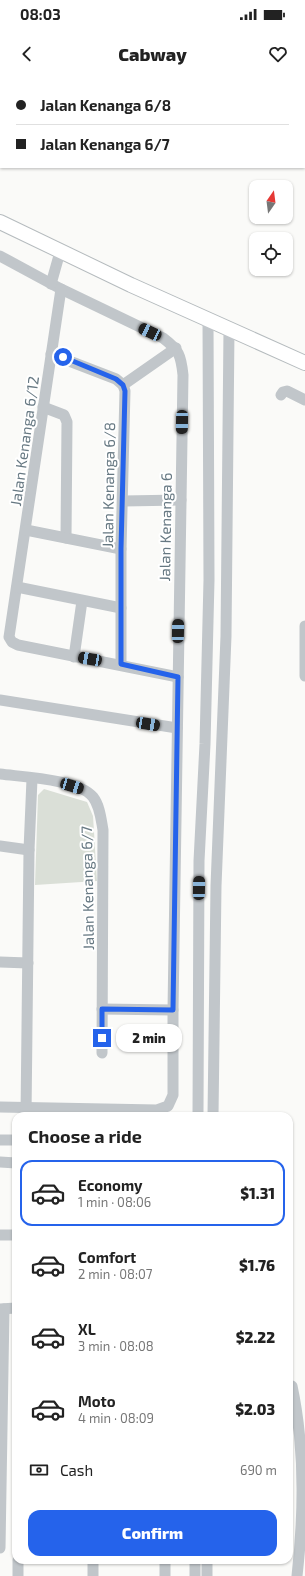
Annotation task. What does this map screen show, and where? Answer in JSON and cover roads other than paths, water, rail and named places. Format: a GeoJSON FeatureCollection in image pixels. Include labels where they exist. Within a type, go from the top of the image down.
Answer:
{"type":"FeatureCollection","features":[{"type":"Feature","properties":{"kind":"main road"},"geometry":{"type":"LineString","coordinates":[[0,222],[60,252],[305,363]]}},
{"type":"Feature","properties":{"kind":"street","name":"Jalan Kenanga 6/12"},"geometry":{"type":"LineString","coordinates":[[60,252],[51,354],[9,637],[12,642],[18,645],[121,664],[178,677]]}},
{"type":"Feature","properties":{"kind":"street"},"geometry":{"type":"LineString","coordinates":[[0,256],[56,287],[163,338],[176,348],[123,385],[116,379],[51,354]]}},
{"type":"Feature","properties":{"kind":"street"},"geometry":{"type":"LineString","coordinates":[[198,1112],[199,869],[205,744],[208,580],[208,319]]}},
{"type":"Feature","properties":{"kind":"street"},"geometry":{"type":"LineString","coordinates":[[213,1112],[216,886],[226,636],[229,329]]}},
{"type":"Feature","properties":{"kind":"street","name":"Jalan Kenanga 6"},"geometry":{"type":"LineString","coordinates":[[26,1112],[157,1110],[168,1106],[173,1095],[183,374],[182,360],[176,348]]}},
{"type":"Feature","properties":{"kind":"street","name":"Jalan Kenanga 6/8"},"geometry":{"type":"LineString","coordinates":[[121,664],[121,549],[125,391],[123,385]]}},
{"type":"Feature","properties":{"kind":"street"},"geometry":{"type":"LineString","coordinates":[[281,395],[283,392],[287,391],[305,400]]}},
{"type":"Feature","properties":{"kind":"street"},"geometry":{"type":"LineString","coordinates":[[43,407],[64,415],[67,422],[66,538]]}},
{"type":"Feature","properties":{"kind":"street"},"geometry":{"type":"LineString","coordinates":[[123,501],[181,500]]}},
{"type":"Feature","properties":{"kind":"street"},"geometry":{"type":"LineString","coordinates":[[26,530],[121,549]]}},
{"type":"Feature","properties":{"kind":"street"},"geometry":{"type":"LineString","coordinates":[[17,587],[121,608]]}},
{"type":"Feature","properties":{"kind":"street"},"geometry":{"type":"LineString","coordinates":[[74,656],[82,601]]}},
{"type":"Feature","properties":{"kind":"street"},"geometry":{"type":"LineString","coordinates":[[305,626],[305,676]]}},
{"type":"Feature","properties":{"kind":"street"},"geometry":{"type":"LineString","coordinates":[[0,700],[177,728]]}},
{"type":"Feature","properties":{"kind":"street","name":"Jalan Kenanga 6/7"},"geometry":{"type":"LineString","coordinates":[[0,774],[63,783],[80,788],[93,797],[100,812],[103,830],[102,1053]]}},
{"type":"Feature","properties":{"kind":"street"},"geometry":{"type":"LineString","coordinates":[[0,1107],[26,1112],[28,850],[32,779]]}},
{"type":"Feature","properties":{"kind":"street"},"geometry":{"type":"LineString","coordinates":[[0,846],[28,850]]}},
{"type":"Feature","properties":{"kind":"street"},"geometry":{"type":"LineString","coordinates":[[0,962],[28,963]]}},
{"type":"Feature","properties":{"kind":"street"},"geometry":{"type":"LineString","coordinates":[[102,1009],[173,1010]]}},
{"type":"Feature","properties":{"kind":"street"},"geometry":{"type":"LineString","coordinates":[[0,1140],[12,1140]]}},
{"type":"Feature","properties":{"kind":"street"},"geometry":{"type":"LineString","coordinates":[[0,1162],[12,1163]]}},
{"type":"Feature","properties":{"kind":"street"},"geometry":{"type":"LineString","coordinates":[[0,1235],[12,1235]]}},
{"type":"Feature","properties":{"kind":"street"},"geometry":{"type":"LineString","coordinates":[[0,1548],[2,1309],[12,1308]]}},
{"type":"Feature","properties":{"kind":"street"},"geometry":{"type":"LineString","coordinates":[[293,1390],[298,1412],[302,1464],[303,1548],[297,1576]]}},
{"type":"Feature","properties":{"kind":"street"},"geometry":{"type":"LineString","coordinates":[[18,1564],[18,1576]]}},
{"type":"Feature","properties":{"kind":"street"},"geometry":{"type":"LineString","coordinates":[[93,1564],[93,1576]]}},
{"type":"Feature","properties":{"kind":"street"},"geometry":{"type":"LineString","coordinates":[[165,1564],[165,1576]]}},
{"type":"Feature","properties":{"kind":"street"},"geometry":{"type":"LineString","coordinates":[[195,1564],[195,1576]]}},
{"type":"Feature","properties":{"kind":"street"},"geometry":{"type":"LineString","coordinates":[[207,1564],[207,1576]]}}]}
